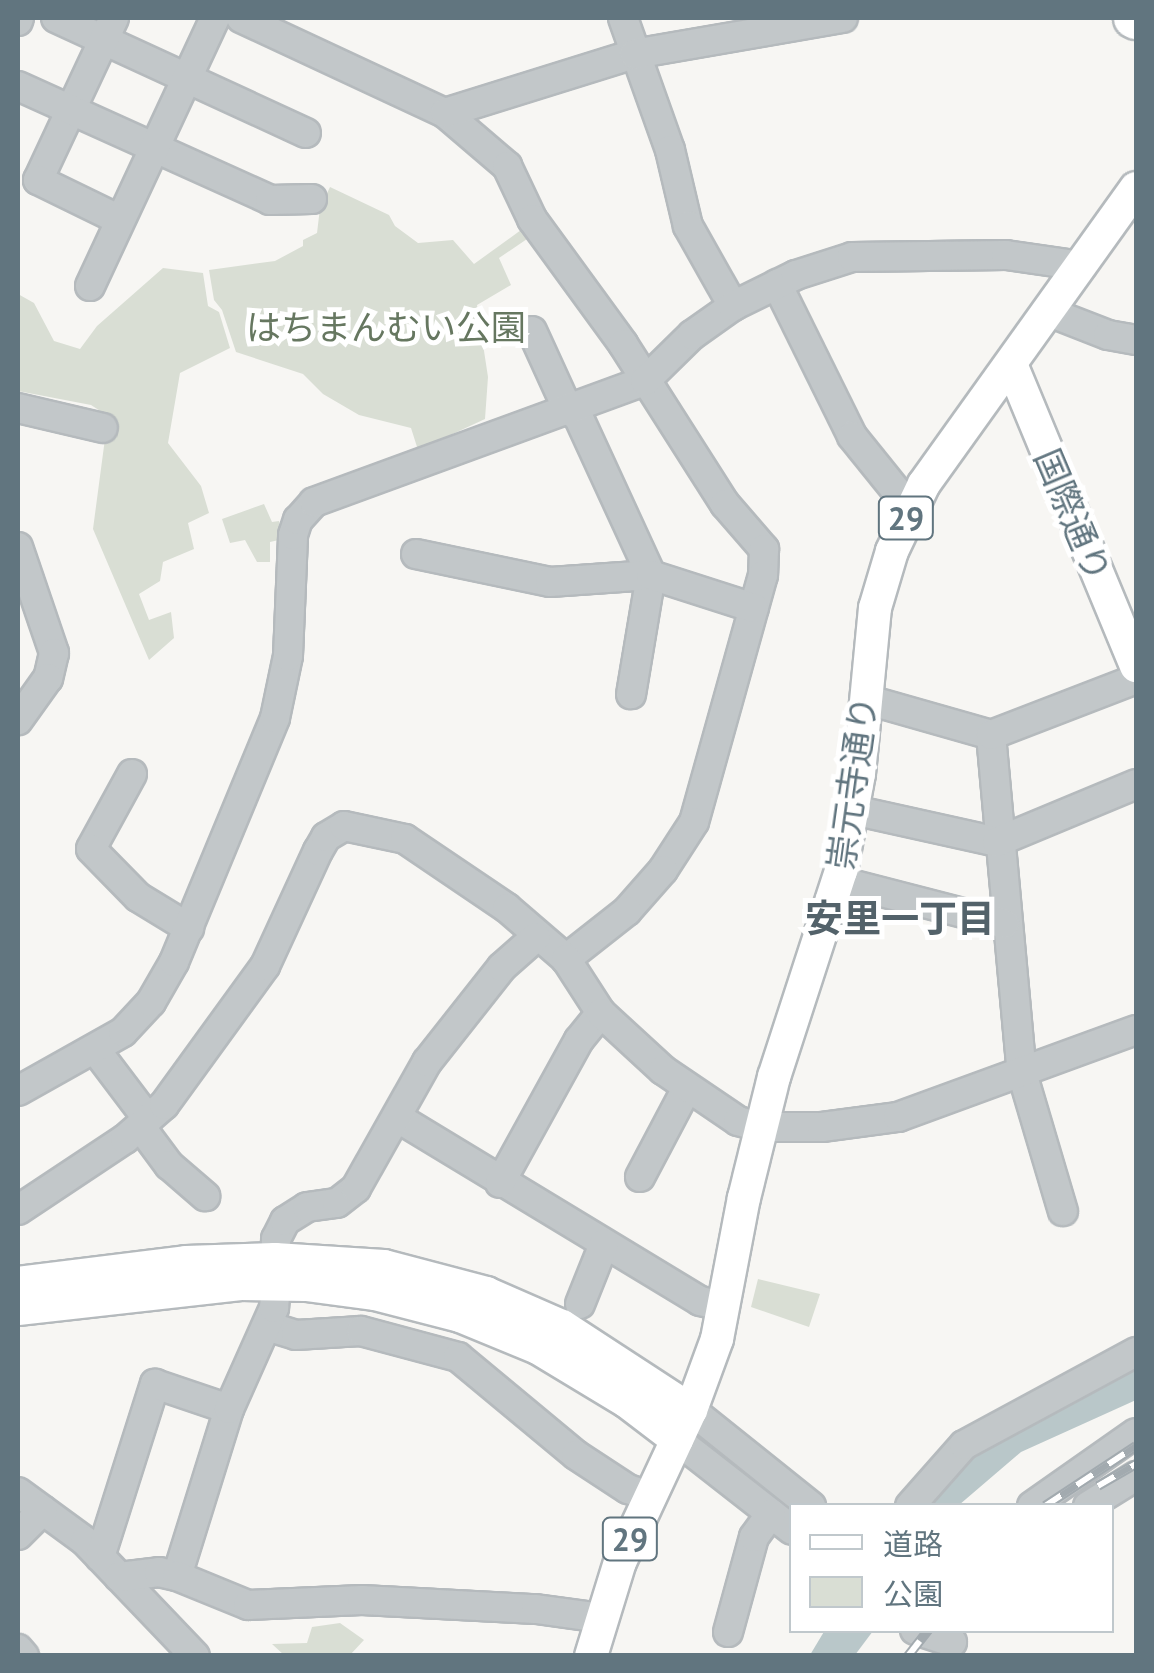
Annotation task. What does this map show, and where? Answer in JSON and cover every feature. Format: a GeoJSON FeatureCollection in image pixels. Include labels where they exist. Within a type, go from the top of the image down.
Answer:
{"type":"FeatureCollection","features":[{"type":"Feature","properties":{"kind":"main road","name":"崇元寺通り"},"geometry":{"type":"LineString","coordinates":[[591,1656],[650,1496],[684,1425],[724,1306],[761,1127],[838,881],[854,810],[875,608],[892,551],[910,508],[1136,188]]}},
{"type":"Feature","properties":{"kind":"main road","name":"国際通り"},"geometry":{"type":"LineString","coordinates":[[1011,364],[1136,666]]}},
{"type":"Feature","properties":{"kind":"main road"},"geometry":{"type":"LineString","coordinates":[[18,1283],[186,1262],[276,1271],[384,1266],[486,1293],[562,1326],[684,1425]]}},
{"type":"Feature","properties":{"kind":"main road"},"geometry":{"type":"LineString","coordinates":[[18,1309],[189,1288],[276,1271]]}},
{"type":"Feature","properties":{"kind":"street"},"geometry":{"type":"LineString","coordinates":[[56,18],[109,28],[187,78],[306,133]]}},
{"type":"Feature","properties":{"kind":"street"},"geometry":{"type":"LineString","coordinates":[[90,286],[216,18]]}},
{"type":"Feature","properties":{"kind":"street"},"geometry":{"type":"LineString","coordinates":[[241,18],[444,113],[508,166],[532,219],[725,504],[764,549],[764,576],[694,822],[664,870],[626,911],[566,959]]}},
{"type":"Feature","properties":{"kind":"street"},"geometry":{"type":"LineString","coordinates":[[623,18],[670,150],[688,226],[733,306]]}},
{"type":"Feature","properties":{"kind":"street"},"geometry":{"type":"LineString","coordinates":[[444,113],[634,54],[843,18]]}},
{"type":"Feature","properties":{"kind":"street"},"geometry":{"type":"LineString","coordinates":[[109,28],[38,180],[120,220]]}},
{"type":"Feature","properties":{"kind":"street"},"geometry":{"type":"LineString","coordinates":[[18,86],[270,200],[312,199]]}},
{"type":"Feature","properties":{"kind":"street"},"geometry":{"type":"LineString","coordinates":[[18,1090],[123,1032],[151,1002],[188,928],[274,718],[288,656],[293,534],[304,511],[340,491],[645,381],[692,336],[733,306],[777,284],[852,257],[1006,255],[1082,266]]}},
{"type":"Feature","properties":{"kind":"street"},"geometry":{"type":"LineString","coordinates":[[777,284],[852,436],[910,508]]}},
{"type":"Feature","properties":{"kind":"street"},"geometry":{"type":"LineString","coordinates":[[1049,312],[1108,335],[1136,340]]}},
{"type":"Feature","properties":{"kind":"street"},"geometry":{"type":"LineString","coordinates":[[532,331],[568,410],[578,416],[651,575],[632,694]]}},
{"type":"Feature","properties":{"kind":"street"},"geometry":{"type":"LineString","coordinates":[[18,408],[103,428]]}},
{"type":"Feature","properties":{"kind":"street"},"geometry":{"type":"LineString","coordinates":[[18,548],[54,653],[48,678],[18,720]]}},
{"type":"Feature","properties":{"kind":"street"},"geometry":{"type":"LineString","coordinates":[[416,554],[550,582],[651,575],[754,608]]}},
{"type":"Feature","properties":{"kind":"street"},"geometry":{"type":"LineString","coordinates":[[866,698],[990,735],[1136,679]]}},
{"type":"Feature","properties":{"kind":"street"},"geometry":{"type":"LineString","coordinates":[[990,735],[997,842],[1022,1073],[1063,1211]]}},
{"type":"Feature","properties":{"kind":"street"},"geometry":{"type":"LineString","coordinates":[[132,774],[91,849],[138,898],[188,928]]}},
{"type":"Feature","properties":{"kind":"street"},"geometry":{"type":"LineString","coordinates":[[854,810],[997,842],[1136,784]]}},
{"type":"Feature","properties":{"kind":"street"},"geometry":{"type":"LineString","coordinates":[[18,1210],[164,1105],[265,966],[318,852],[334,830],[362,827],[406,839],[506,908],[536,938],[566,959],[600,1013],[687,1088],[724,1116],[761,1127],[822,1127],[898,1117],[1136,1030]]}},
{"type":"Feature","properties":{"kind":"street"},"geometry":{"type":"LineString","coordinates":[[838,881],[1005,924]]}},
{"type":"Feature","properties":{"kind":"street"},"geometry":{"type":"LineString","coordinates":[[177,1576],[229,1409],[267,1326],[276,1271],[276,1239],[285,1222],[307,1207],[345,1199],[398,1118],[428,1062],[502,966],[536,938]]}},
{"type":"Feature","properties":{"kind":"street"},"geometry":{"type":"LineString","coordinates":[[500,1183],[579,1040],[600,1013]]}},
{"type":"Feature","properties":{"kind":"street"},"geometry":{"type":"LineString","coordinates":[[95,1049],[170,1166],[205,1196]]}},
{"type":"Feature","properties":{"kind":"street"},"geometry":{"type":"LineString","coordinates":[[640,1177],[687,1088]]}},
{"type":"Feature","properties":{"kind":"street"},"geometry":{"type":"LineString","coordinates":[[398,1118],[700,1301],[724,1306]]}},
{"type":"Feature","properties":{"kind":"street"},"geometry":{"type":"LineString","coordinates":[[580,1304],[604,1244]]}},
{"type":"Feature","properties":{"kind":"street"},"geometry":{"type":"LineString","coordinates":[[267,1326],[296,1335],[360,1331],[458,1357],[576,1455],[628,1489],[650,1496]]}},
{"type":"Feature","properties":{"kind":"street"},"geometry":{"type":"LineString","coordinates":[[913,1503],[964,1445],[1136,1352]]}},
{"type":"Feature","properties":{"kind":"street"},"geometry":{"type":"LineString","coordinates":[[110,1567],[155,1384],[229,1409]]}},
{"type":"Feature","properties":{"kind":"street"},"geometry":{"type":"LineString","coordinates":[[684,1425],[806,1503]]}},
{"type":"Feature","properties":{"kind":"street"},"geometry":{"type":"LineString","coordinates":[[684,1425],[781,1522],[754,1537],[728,1632]]}},
{"type":"Feature","properties":{"kind":"street"},"geometry":{"type":"LineString","coordinates":[[1036,1503],[1136,1433]]}},
{"type":"Feature","properties":{"kind":"street"},"geometry":{"type":"LineString","coordinates":[[1093,1503],[1136,1476]]}},
{"type":"Feature","properties":{"kind":"street"},"geometry":{"type":"LineString","coordinates":[[18,1492],[110,1567],[194,1656]]}},
{"type":"Feature","properties":{"kind":"street"},"geometry":{"type":"LineString","coordinates":[[18,1535],[43,1510]]}},
{"type":"Feature","properties":{"kind":"street"},"geometry":{"type":"LineString","coordinates":[[110,1567],[177,1576],[248,1605],[362,1600],[536,1609],[602,1618]]}},
{"type":"Feature","properties":{"kind":"street"},"geometry":{"type":"LineString","coordinates":[[914,1637],[951,1640]]}},
{"type":"Feature","properties":{"kind":"street"},"geometry":{"type":"LineString","coordinates":[[18,1649],[24,1656]]}},
{"type":"Feature","properties":{"kind":"green space","name":"はちまんむい公園"},"geometry":{"type":"Polygon","coordinates":[[[330,187],[389,215],[395,226],[418,243],[453,240],[474,264],[521,230],[527,239],[499,258],[511,285],[477,305],[488,377],[485,419],[418,450],[411,428],[359,415],[323,394],[303,374],[236,352],[222,310],[214,300],[209,270],[275,261],[303,246],[303,240],[317,233],[320,208],[330,187]]]}},
{"type":"Feature","properties":{"kind":"green space"},"geometry":{"type":"Polygon","coordinates":[[[163,268],[203,273],[208,306],[219,312],[230,348],[180,373],[168,443],[201,486],[209,513],[188,523],[194,549],[163,562],[160,581],[139,594],[149,620],[171,612],[174,638],[149,660],[93,529],[108,416],[91,405],[18,391],[18,294],[34,303],[54,341],[80,349],[97,326],[163,268]]]}},
{"type":"Feature","properties":{"kind":"green space"},"geometry":{"type":"Polygon","coordinates":[[[264,504],[272,522],[279,521],[283,539],[270,542],[270,562],[257,562],[245,540],[230,543],[222,519],[264,504]]]}},
{"type":"Feature","properties":{"kind":"green space"},"geometry":{"type":"Polygon","coordinates":[[[758,1279],[820,1294],[809,1327],[751,1307],[758,1279]]]}},
{"type":"Feature","properties":{"kind":"green space"},"geometry":{"type":"Polygon","coordinates":[[[340,1623],[364,1640],[350,1655],[284,1655],[272,1644],[307,1643],[312,1627],[340,1623]]]}},
{"type":"Feature","properties":{"kind":"shaded area"},"geometry":{"type":"Polygon","coordinates":[[[1136,1362],[1136,1400],[1021,1452],[961,1503],[927,1503],[964,1459],[1104,1385],[1136,1362]]]}},
{"type":"Feature","properties":{"kind":"shaded area"},"geometry":{"type":"Polygon","coordinates":[[[823,1633],[872,1633],[855,1655],[810,1655],[823,1633]]]}},
{"type":"Feature","properties":{"kind":"railway"},"geometry":{"type":"LineString","coordinates":[[1050,1503],[1136,1446]]}},
{"type":"Feature","properties":{"kind":"railway"},"geometry":{"type":"LineString","coordinates":[[1098,1486],[1136,1464]]}},
{"type":"Feature","properties":{"kind":"railway"},"geometry":{"type":"LineString","coordinates":[[908,1656],[926,1633]]}},
{"type":"Feature","properties":{"kind":"district","name":"安里一丁目"},"geometry":{"type":"Point","coordinates":[900,918]}}]}
